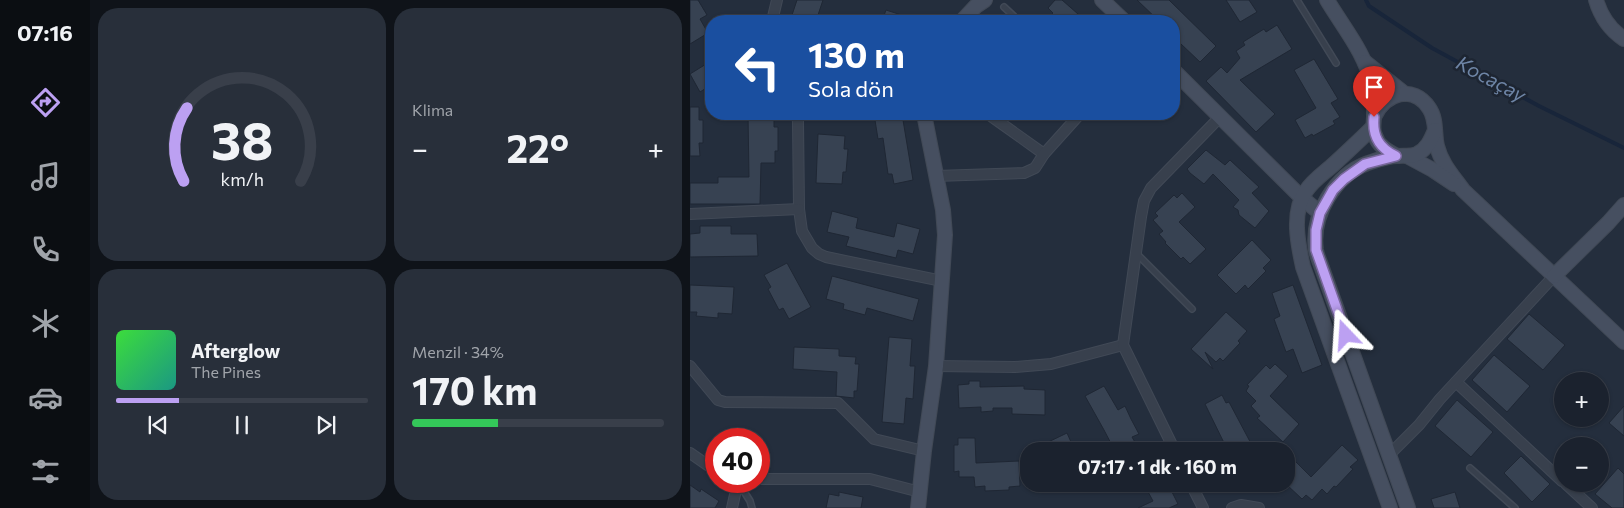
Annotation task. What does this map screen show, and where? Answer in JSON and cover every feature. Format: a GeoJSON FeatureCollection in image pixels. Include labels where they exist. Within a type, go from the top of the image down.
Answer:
{"type":"FeatureCollection","features":[{"type":"Feature","properties":{"kind":"street"},"geometry":{"type":"LineString","coordinates":[[773,15],[777,0]]}},
{"type":"Feature","properties":{"kind":"street"},"geometry":{"type":"LineString","coordinates":[[968,15],[985,0]]}},
{"type":"Feature","properties":{"kind":"street"},"geometry":{"type":"LineString","coordinates":[[1327,0],[1364,61],[1372,86],[1375,136],[1380,145],[1387,152],[1402,156],[1433,170],[1463,190],[1624,342]]}},
{"type":"Feature","properties":{"kind":"street"},"geometry":{"type":"LineString","coordinates":[[1596,0],[1600,14],[1612,31],[1624,39]]}},
{"type":"Feature","properties":{"kind":"street"},"geometry":{"type":"LineString","coordinates":[[1108,2],[1119,15]]}},
{"type":"Feature","properties":{"kind":"street"},"geometry":{"type":"LineString","coordinates":[[1364,61],[1404,94]]}},
{"type":"Feature","properties":{"kind":"street"},"geometry":{"type":"LineString","coordinates":[[1180,77],[1302,198],[1320,213]]}},
{"type":"Feature","properties":{"kind":"street"},"geometry":{"type":"LineString","coordinates":[[1390,508],[1303,267],[1297,241],[1299,206],[1304,192],[1315,180],[1356,145],[1373,122],[1378,107],[1385,100],[1404,94],[1415,96],[1427,106],[1434,120],[1437,147],[1442,159],[1463,190]]}},
{"type":"Feature","properties":{"kind":"street"},"geometry":{"type":"LineString","coordinates":[[1171,442],[1123,346],[1136,253],[1144,201],[1151,188],[1220,117]]}},
{"type":"Feature","properties":{"kind":"street"},"geometry":{"type":"LineString","coordinates":[[798,120],[799,209],[802,231],[812,248],[819,254],[942,281]]}},
{"type":"Feature","properties":{"kind":"street"},"geometry":{"type":"LineString","coordinates":[[918,508],[936,366],[945,222],[925,120]]}},
{"type":"Feature","properties":{"kind":"street"},"geometry":{"type":"LineString","coordinates":[[996,120],[1044,154]]}},
{"type":"Feature","properties":{"kind":"street"},"geometry":{"type":"LineString","coordinates":[[936,176],[1024,173],[1035,168],[1044,154],[1075,120]]}},
{"type":"Feature","properties":{"kind":"street"},"geometry":{"type":"LineString","coordinates":[[1408,508],[1316,250],[1316,230],[1320,213],[1333,190],[1348,175],[1365,164],[1417,154],[1431,140],[1435,130]]}},
{"type":"Feature","properties":{"kind":"street"},"geometry":{"type":"LineString","coordinates":[[1389,455],[1419,425],[1426,414],[1554,276],[1624,205]]}},
{"type":"Feature","properties":{"kind":"street"},"geometry":{"type":"LineString","coordinates":[[690,214],[799,209]]}},
{"type":"Feature","properties":{"kind":"street"},"geometry":{"type":"LineString","coordinates":[[936,366],[1015,367],[1051,364],[1123,346]]}},
{"type":"Feature","properties":{"kind":"street"},"geometry":{"type":"LineString","coordinates":[[690,366],[718,400],[725,402],[838,403],[874,439],[924,451]]}},
{"type":"Feature","properties":{"kind":"street"},"geometry":{"type":"LineString","coordinates":[[1456,382],[1554,473]]}},
{"type":"Feature","properties":{"kind":"street"},"geometry":{"type":"LineString","coordinates":[[690,453],[705,463]]}},
{"type":"Feature","properties":{"kind":"street"},"geometry":{"type":"LineString","coordinates":[[770,479],[870,480],[920,492]]}},
{"type":"Feature","properties":{"kind":"street"},"geometry":{"type":"LineString","coordinates":[[1195,492],[1203,508]]}},
{"type":"Feature","properties":{"kind":"street"},"geometry":{"type":"LineString","coordinates":[[1575,492],[1592,508]]}},
{"type":"Feature","properties":{"kind":"street"},"geometry":{"type":"LineString","coordinates":[[732,508],[735,493]]}},
{"type":"Feature","properties":{"kind":"street"},"geometry":{"type":"LineString","coordinates":[[1232,508],[1241,505],[1259,508]]}},
{"type":"Feature","properties":{"kind":"lane"},"geometry":{"type":"LineString","coordinates":[[1298,0],[1336,63]]}},
{"type":"Feature","properties":{"kind":"lane"},"geometry":{"type":"LineString","coordinates":[[1004,7],[1013,15]]}},
{"type":"Feature","properties":{"kind":"lane"},"geometry":{"type":"LineString","coordinates":[[1136,253],[1192,309]]}},
{"type":"Feature","properties":{"kind":"lane"},"geometry":{"type":"LineString","coordinates":[[1470,468],[1515,508]]}},
{"type":"Feature","properties":{"kind":"lane"},"geometry":{"type":"LineString","coordinates":[[745,493],[752,508]]}},
{"type":"Feature","properties":{"kind":"building"},"geometry":{"type":"Polygon","coordinates":[[[690,0],[698,0],[707,15],[700,19],[705,28],[705,35],[690,44],[690,0]]]}},
{"type":"Feature","properties":{"kind":"building"},"geometry":{"type":"Polygon","coordinates":[[[797,0],[823,0],[818,15],[792,15],[797,0]]]}},
{"type":"Feature","properties":{"kind":"building"},"geometry":{"type":"Polygon","coordinates":[[[1055,0],[1062,0],[1079,15],[1051,15],[1053,13],[1048,8],[1055,0]]]}},
{"type":"Feature","properties":{"kind":"building"},"geometry":{"type":"Polygon","coordinates":[[[1137,0],[1169,0],[1216,46],[1200,62],[1180,45],[1180,15],[1153,15],[1137,0]]]}},
{"type":"Feature","properties":{"kind":"building"},"geometry":{"type":"Polygon","coordinates":[[[1226,0],[1249,0],[1257,12],[1240,22],[1226,0]]]}},
{"type":"Feature","properties":{"kind":"building"},"geometry":{"type":"Polygon","coordinates":[[[886,10],[902,15],[884,15],[886,10]]]}},
{"type":"Feature","properties":{"kind":"building"},"geometry":{"type":"Polygon","coordinates":[[[1277,25],[1292,49],[1240,80],[1275,114],[1256,132],[1206,81],[1221,67],[1227,73],[1240,58],[1236,51],[1245,45],[1243,42],[1264,29],[1266,32],[1277,25]]]}},
{"type":"Feature","properties":{"kind":"building"},"geometry":{"type":"Polygon","coordinates":[[[1314,59],[1338,99],[1331,103],[1340,117],[1333,121],[1335,124],[1313,136],[1312,134],[1305,138],[1295,120],[1316,108],[1294,70],[1314,59]]]}},
{"type":"Feature","properties":{"kind":"building"},"geometry":{"type":"Polygon","coordinates":[[[705,65],[705,89],[700,92],[690,74],[705,65]]]}},
{"type":"Feature","properties":{"kind":"building"},"geometry":{"type":"Polygon","coordinates":[[[690,107],[699,107],[699,120],[703,120],[703,143],[699,143],[700,156],[690,156],[690,107]]]}},
{"type":"Feature","properties":{"kind":"building"},"geometry":{"type":"Polygon","coordinates":[[[748,120],[774,120],[774,127],[778,127],[778,151],[775,151],[775,163],[761,163],[760,204],[690,204],[690,183],[718,183],[718,177],[749,177],[748,120]]]}},
{"type":"Feature","properties":{"kind":"building"},"geometry":{"type":"Polygon","coordinates":[[[875,120],[903,120],[913,180],[894,184],[892,174],[888,174],[883,138],[878,139],[875,120]]]}},
{"type":"Feature","properties":{"kind":"building"},"geometry":{"type":"Polygon","coordinates":[[[818,134],[845,136],[844,149],[848,149],[846,172],[843,172],[842,184],[816,183],[818,134]]]}},
{"type":"Feature","properties":{"kind":"building"},"geometry":{"type":"Polygon","coordinates":[[[1206,150],[1225,165],[1230,160],[1259,187],[1252,193],[1269,211],[1255,228],[1239,215],[1238,210],[1233,207],[1239,200],[1213,174],[1204,184],[1187,169],[1206,150]]]}},
{"type":"Feature","properties":{"kind":"building"},"geometry":{"type":"Polygon","coordinates":[[[1182,193],[1195,207],[1179,222],[1206,249],[1190,264],[1183,257],[1181,259],[1165,243],[1159,234],[1163,231],[1153,220],[1158,216],[1155,213],[1174,195],[1177,198],[1182,193]]]}},
{"type":"Feature","properties":{"kind":"building"},"geometry":{"type":"Polygon","coordinates":[[[832,211],[858,218],[856,228],[894,237],[897,223],[920,229],[913,254],[898,250],[896,258],[846,246],[849,237],[827,232],[832,211]]]}},
{"type":"Feature","properties":{"kind":"building"},"geometry":{"type":"Polygon","coordinates":[[[700,226],[731,226],[731,234],[757,234],[758,256],[690,257],[690,234],[700,233],[700,226]]]}},
{"type":"Feature","properties":{"kind":"building"},"geometry":{"type":"Polygon","coordinates":[[[1252,240],[1271,260],[1263,268],[1266,271],[1248,289],[1245,285],[1236,294],[1217,275],[1252,240]]]}},
{"type":"Feature","properties":{"kind":"building"},"geometry":{"type":"Polygon","coordinates":[[[787,263],[811,307],[789,319],[783,308],[779,310],[768,289],[771,287],[764,275],[787,263]]]}},
{"type":"Feature","properties":{"kind":"building"},"geometry":{"type":"Polygon","coordinates":[[[832,276],[919,299],[913,321],[867,308],[865,315],[843,309],[844,304],[826,299],[832,276]]]}},
{"type":"Feature","properties":{"kind":"building"},"geometry":{"type":"Polygon","coordinates":[[[690,285],[734,287],[732,314],[718,313],[718,318],[696,316],[697,312],[690,312],[690,285]]]}},
{"type":"Feature","properties":{"kind":"building"},"geometry":{"type":"Polygon","coordinates":[[[1293,285],[1322,365],[1302,373],[1293,349],[1286,352],[1274,319],[1280,316],[1272,293],[1293,285]]]}},
{"type":"Feature","properties":{"kind":"building"},"geometry":{"type":"Polygon","coordinates":[[[1226,312],[1247,331],[1238,341],[1240,343],[1223,361],[1220,358],[1216,362],[1205,352],[1213,369],[1191,349],[1226,312]]]}},
{"type":"Feature","properties":{"kind":"building"},"geometry":{"type":"Polygon","coordinates":[[[1529,314],[1565,345],[1543,370],[1507,339],[1529,314]]]}},
{"type":"Feature","properties":{"kind":"building"},"geometry":{"type":"Polygon","coordinates":[[[889,337],[912,339],[910,366],[915,366],[913,399],[906,398],[904,424],[882,422],[889,337]]]}},
{"type":"Feature","properties":{"kind":"building"},"geometry":{"type":"Polygon","coordinates":[[[794,347],[839,349],[839,356],[856,357],[855,364],[859,364],[857,391],[854,391],[854,398],[836,396],[837,372],[793,369],[794,347]]]}},
{"type":"Feature","properties":{"kind":"building"},"geometry":{"type":"Polygon","coordinates":[[[1494,355],[1530,386],[1507,412],[1472,380],[1494,355]]]}},
{"type":"Feature","properties":{"kind":"building"},"geometry":{"type":"Polygon","coordinates":[[[1275,364],[1288,376],[1270,396],[1299,424],[1283,442],[1257,418],[1260,416],[1251,406],[1256,401],[1246,391],[1249,386],[1247,385],[1266,365],[1270,369],[1275,364]]]}},
{"type":"Feature","properties":{"kind":"building"},"geometry":{"type":"Polygon","coordinates":[[[969,381],[980,381],[980,387],[1024,386],[1024,389],[1045,390],[1045,415],[1012,414],[1012,408],[993,408],[993,411],[981,412],[981,407],[959,408],[958,385],[969,384],[969,381]]]}},
{"type":"Feature","properties":{"kind":"building"},"geometry":{"type":"Polygon","coordinates":[[[1104,386],[1118,410],[1125,406],[1139,434],[1132,437],[1135,442],[1110,442],[1085,396],[1104,386]]]}},
{"type":"Feature","properties":{"kind":"building"},"geometry":{"type":"Polygon","coordinates":[[[1222,395],[1226,403],[1229,402],[1250,442],[1224,442],[1205,404],[1222,395]]]}},
{"type":"Feature","properties":{"kind":"building"},"geometry":{"type":"Polygon","coordinates":[[[1457,400],[1493,432],[1471,457],[1435,426],[1457,400]]]}},
{"type":"Feature","properties":{"kind":"building"},"geometry":{"type":"Polygon","coordinates":[[[1624,406],[1624,436],[1609,423],[1624,406]]]}},
{"type":"Feature","properties":{"kind":"building"},"geometry":{"type":"Polygon","coordinates":[[[1067,433],[1071,442],[1048,442],[1067,433]]]}},
{"type":"Feature","properties":{"kind":"building"},"geometry":{"type":"Polygon","coordinates":[[[958,438],[975,438],[976,463],[1019,461],[1020,486],[1009,487],[1009,490],[985,491],[985,486],[975,487],[974,477],[959,477],[959,471],[954,472],[954,445],[958,445],[958,438]]]}},
{"type":"Feature","properties":{"kind":"building"},"geometry":{"type":"Polygon","coordinates":[[[1342,445],[1358,460],[1350,467],[1353,469],[1327,494],[1322,489],[1312,500],[1306,495],[1302,499],[1295,492],[1295,461],[1311,477],[1342,445]]]}},
{"type":"Feature","properties":{"kind":"building"},"geometry":{"type":"Polygon","coordinates":[[[1521,456],[1550,484],[1532,502],[1504,473],[1521,456]]]}},
{"type":"Feature","properties":{"kind":"building"},"geometry":{"type":"Polygon","coordinates":[[[1618,468],[1624,474],[1624,508],[1612,508],[1595,494],[1597,492],[1609,492],[1609,478],[1618,468]]]}},
{"type":"Feature","properties":{"kind":"building"},"geometry":{"type":"Polygon","coordinates":[[[690,485],[700,492],[701,489],[719,501],[715,508],[690,508],[690,485]]]}},
{"type":"Feature","properties":{"kind":"building"},"geometry":{"type":"Polygon","coordinates":[[[839,492],[863,497],[861,508],[826,508],[829,494],[839,496],[839,492]]]}},
{"type":"Feature","properties":{"kind":"building"},"geometry":{"type":"Polygon","coordinates":[[[1148,492],[1172,492],[1178,504],[1169,508],[1138,508],[1153,501],[1148,492]]]}},
{"type":"Feature","properties":{"kind":"building"},"geometry":{"type":"Polygon","coordinates":[[[1455,492],[1460,508],[1434,508],[1431,499],[1455,492]]]}},
{"type":"Feature","properties":{"kind":"waterway","name":"Kocaçay"},"geometry":{"type":"LineString","coordinates":[[1366,0],[1369,6],[1432,48],[1539,106],[1624,148]]}},
{"type":"Feature","properties":{"kind":"route"},"geometry":{"type":"LineString","coordinates":[[1346,335],[1316,250],[1316,230],[1325,202],[1344,179],[1365,164],[1396,156],[1387,152],[1380,145],[1375,136],[1374,117]]}}]}
